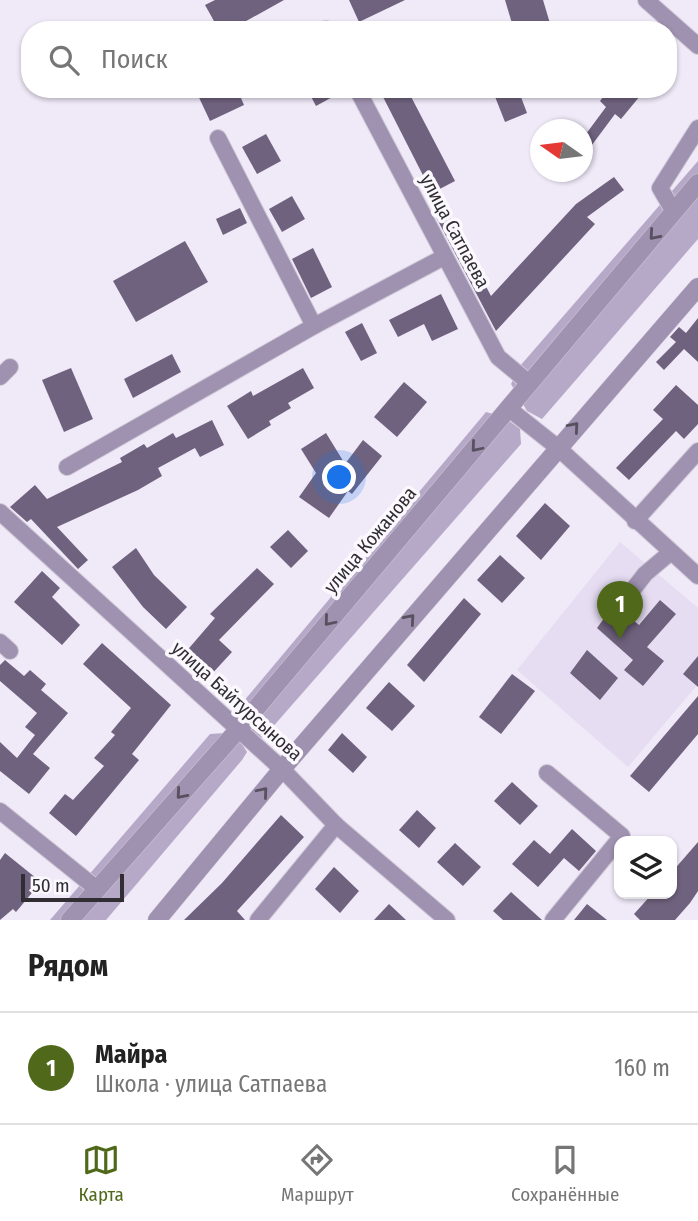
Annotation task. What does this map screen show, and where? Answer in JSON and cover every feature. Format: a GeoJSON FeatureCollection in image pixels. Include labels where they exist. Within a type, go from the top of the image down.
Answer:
{"type":"FeatureCollection","features":[{"type":"Feature","properties":{"kind":"street"},"geometry":{"type":"LineString","coordinates":[[646,0],[670,21]]}},
{"type":"Feature","properties":{"kind":"street"},"geometry":{"type":"LineString","coordinates":[[677,27],[698,46]]}},
{"type":"Feature","properties":{"kind":"street","name":"улица Сатпаева"},"geometry":{"type":"LineString","coordinates":[[362,98],[498,357],[528,382]]}},
{"type":"Feature","properties":{"kind":"street"},"geometry":{"type":"LineString","coordinates":[[674,212],[660,188],[698,128]]}},
{"type":"Feature","properties":{"kind":"street"},"geometry":{"type":"LineString","coordinates":[[218,138],[314,326]]}},
{"type":"Feature","properties":{"kind":"street","name":"улица Кожанова"},"geometry":{"type":"LineString","coordinates":[[70,920],[237,731],[698,183]]}},
{"type":"Feature","properties":{"kind":"street"},"geometry":{"type":"LineString","coordinates":[[67,467],[314,326],[444,257]]}},
{"type":"Feature","properties":{"kind":"street"},"geometry":{"type":"LineString","coordinates":[[157,920],[557,447],[698,287]]}},
{"type":"Feature","properties":{"kind":"street"},"geometry":{"type":"LineString","coordinates":[[508,408],[557,447],[698,576]]}},
{"type":"Feature","properties":{"kind":"street"},"geometry":{"type":"LineString","coordinates":[[635,521],[698,452]]}},
{"type":"Feature","properties":{"kind":"street","name":"улица Байтурсынова"},"geometry":{"type":"LineString","coordinates":[[0,512],[237,731],[282,769],[336,825],[447,920]]}},
{"type":"Feature","properties":{"kind":"street"},"geometry":{"type":"LineString","coordinates":[[621,605],[645,574],[671,552]]}},
{"type":"Feature","properties":{"kind":"street"},"geometry":{"type":"LineString","coordinates":[[547,773],[622,836],[553,920]]}},
{"type":"Feature","properties":{"kind":"street"},"geometry":{"type":"LineString","coordinates":[[0,811],[97,889]]}},
{"type":"Feature","properties":{"kind":"street"},"geometry":{"type":"LineString","coordinates":[[258,920],[336,825]]}},
{"type":"Feature","properties":{"kind":"shaded area"},"geometry":{"type":"Polygon","coordinates":[[[698,161],[698,239],[542,419],[527,411],[511,384],[520,366],[698,161]]]}},
{"type":"Feature","properties":{"kind":"shaded area"},"geometry":{"type":"Polygon","coordinates":[[[486,412],[504,417],[520,429],[521,444],[263,738],[248,731],[242,724],[238,708],[486,412]]]}},
{"type":"Feature","properties":{"kind":"shaded area"},"geometry":{"type":"Polygon","coordinates":[[[620,542],[698,608],[698,684],[628,767],[517,670],[620,542]]]}},
{"type":"Feature","properties":{"kind":"shaded area"},"geometry":{"type":"Polygon","coordinates":[[[225,733],[240,741],[247,752],[242,760],[106,920],[50,920],[210,734],[225,733]]]}},
{"type":"Feature","properties":{"kind":"building"},"geometry":{"type":"Polygon","coordinates":[[[215,0],[284,0],[246,21],[214,21],[205,5],[215,0]]]}},
{"type":"Feature","properties":{"kind":"building"},"geometry":{"type":"Polygon","coordinates":[[[349,0],[405,0],[361,21],[359,21],[349,0]]]}},
{"type":"Feature","properties":{"kind":"building"},"geometry":{"type":"Polygon","coordinates":[[[505,0],[543,0],[549,21],[511,21],[505,0]]]}},
{"type":"Feature","properties":{"kind":"building"},"geometry":{"type":"Polygon","coordinates":[[[199,98],[241,98],[244,105],[210,121],[199,98]]]}},
{"type":"Feature","properties":{"kind":"building"},"geometry":{"type":"Polygon","coordinates":[[[312,98],[331,98],[316,106],[312,98]]]}},
{"type":"Feature","properties":{"kind":"building"},"geometry":{"type":"Polygon","coordinates":[[[384,98],[412,98],[455,181],[432,193],[384,98]]]}},
{"type":"Feature","properties":{"kind":"building"},"geometry":{"type":"Polygon","coordinates":[[[496,98],[521,98],[527,113],[505,122],[496,98]]]}},
{"type":"Feature","properties":{"kind":"building"},"geometry":{"type":"Polygon","coordinates":[[[602,98],[638,98],[621,119],[615,114],[593,144],[593,125],[606,107],[600,101],[602,98]]]}},
{"type":"Feature","properties":{"kind":"building"},"geometry":{"type":"Polygon","coordinates":[[[266,134],[281,161],[257,174],[242,147],[266,134]]]}},
{"type":"Feature","properties":{"kind":"building"},"geometry":{"type":"Polygon","coordinates":[[[614,177],[624,190],[587,217],[595,224],[496,331],[436,217],[447,211],[491,296],[576,204],[614,177]]]}},
{"type":"Feature","properties":{"kind":"building"},"geometry":{"type":"Polygon","coordinates":[[[292,196],[305,219],[282,232],[269,209],[292,196]]]}},
{"type":"Feature","properties":{"kind":"building"},"geometry":{"type":"Polygon","coordinates":[[[240,208],[247,223],[223,235],[216,219],[240,208]]]}},
{"type":"Feature","properties":{"kind":"building"},"geometry":{"type":"Polygon","coordinates":[[[185,241],[208,282],[136,322],[113,281],[185,241]]]}},
{"type":"Feature","properties":{"kind":"building"},"geometry":{"type":"Polygon","coordinates":[[[313,248],[332,287],[311,298],[292,259],[313,248]]]}},
{"type":"Feature","properties":{"kind":"building"},"geometry":{"type":"Polygon","coordinates":[[[441,294],[458,329],[432,341],[424,324],[398,337],[389,320],[441,294]]]}},
{"type":"Feature","properties":{"kind":"building"},"geometry":{"type":"Polygon","coordinates":[[[698,318],[698,362],[684,349],[664,370],[656,362],[676,342],[670,337],[679,327],[686,333],[698,318]]]}},
{"type":"Feature","properties":{"kind":"building"},"geometry":{"type":"Polygon","coordinates":[[[362,323],[377,353],[361,361],[345,332],[362,323]]]}},
{"type":"Feature","properties":{"kind":"building"},"geometry":{"type":"Polygon","coordinates":[[[172,354],[181,372],[133,398],[124,379],[172,354]]]}},
{"type":"Feature","properties":{"kind":"building"},"geometry":{"type":"Polygon","coordinates":[[[71,368],[93,419],[64,432],[42,380],[71,368]]]}},
{"type":"Feature","properties":{"kind":"building"},"geometry":{"type":"Polygon","coordinates":[[[303,368],[314,388],[288,403],[291,408],[269,421],[271,425],[248,439],[227,406],[251,391],[253,396],[303,368]]]}},
{"type":"Feature","properties":{"kind":"building"},"geometry":{"type":"Polygon","coordinates":[[[404,382],[427,402],[397,437],[374,417],[404,382]]]}},
{"type":"Feature","properties":{"kind":"building"},"geometry":{"type":"Polygon","coordinates":[[[676,385],[698,405],[698,424],[684,439],[676,431],[629,480],[616,468],[663,419],[653,410],[676,385]]]}},
{"type":"Feature","properties":{"kind":"building"},"geometry":{"type":"Polygon","coordinates":[[[212,420],[224,445],[200,457],[195,448],[158,468],[162,476],[138,490],[57,527],[88,560],[78,569],[31,519],[27,522],[10,507],[35,485],[47,499],[122,462],[120,458],[144,444],[147,448],[173,433],[176,438],[212,420]]]}},
{"type":"Feature","properties":{"kind":"building"},"geometry":{"type":"Polygon","coordinates":[[[326,433],[345,464],[363,440],[382,456],[352,494],[348,491],[329,518],[299,497],[316,473],[301,449],[326,433]]]}},
{"type":"Feature","properties":{"kind":"building"},"geometry":{"type":"Polygon","coordinates":[[[545,503],[570,526],[541,560],[516,536],[545,503]]]}},
{"type":"Feature","properties":{"kind":"building"},"geometry":{"type":"Polygon","coordinates":[[[288,530],[308,551],[291,568],[270,547],[288,530]]]}},
{"type":"Feature","properties":{"kind":"building"},"geometry":{"type":"Polygon","coordinates":[[[136,548],[154,575],[187,607],[166,629],[143,607],[112,567],[136,548]]]}},
{"type":"Feature","properties":{"kind":"building"},"geometry":{"type":"Polygon","coordinates":[[[500,555],[525,578],[502,603],[477,580],[500,555]]]}},
{"type":"Feature","properties":{"kind":"building"},"geometry":{"type":"Polygon","coordinates":[[[257,568],[274,584],[219,640],[232,652],[209,677],[184,654],[215,618],[210,614],[257,568]]]}},
{"type":"Feature","properties":{"kind":"building"},"geometry":{"type":"Polygon","coordinates":[[[42,571],[60,588],[52,597],[80,625],[62,645],[14,602],[42,571]]]}},
{"type":"Feature","properties":{"kind":"building"},"geometry":{"type":"Polygon","coordinates":[[[464,598],[481,614],[424,682],[407,665],[464,598]]]}},
{"type":"Feature","properties":{"kind":"building"},"geometry":{"type":"Polygon","coordinates":[[[660,600],[676,614],[647,647],[664,661],[643,686],[624,670],[633,660],[597,628],[611,609],[619,615],[626,614],[639,625],[660,600]]]}},
{"type":"Feature","properties":{"kind":"building"},"geometry":{"type":"Polygon","coordinates":[[[102,643],[171,705],[132,754],[139,760],[76,836],[49,813],[65,794],[73,800],[104,766],[94,758],[115,735],[111,732],[131,708],[83,664],[102,643]]]}},
{"type":"Feature","properties":{"kind":"building"},"geometry":{"type":"Polygon","coordinates":[[[587,650],[618,678],[600,700],[570,673],[587,650]]]}},
{"type":"Feature","properties":{"kind":"building"},"geometry":{"type":"Polygon","coordinates":[[[698,656],[698,687],[683,674],[698,656]]]}},
{"type":"Feature","properties":{"kind":"building"},"geometry":{"type":"Polygon","coordinates":[[[5,660],[24,676],[30,670],[46,684],[41,690],[68,713],[33,754],[50,768],[29,794],[0,771],[0,742],[17,758],[35,735],[25,727],[37,713],[0,681],[0,665],[5,660]]]}},
{"type":"Feature","properties":{"kind":"building"},"geometry":{"type":"Polygon","coordinates":[[[512,674],[535,691],[501,734],[479,717],[512,674]]]}},
{"type":"Feature","properties":{"kind":"building"},"geometry":{"type":"Polygon","coordinates":[[[389,682],[415,706],[392,731],[366,708],[389,682]]]}},
{"type":"Feature","properties":{"kind":"building"},"geometry":{"type":"Polygon","coordinates":[[[698,696],[698,734],[649,792],[630,776],[698,696]]]}},
{"type":"Feature","properties":{"kind":"building"},"geometry":{"type":"Polygon","coordinates":[[[342,733],[367,757],[353,773],[328,750],[342,733]]]}},
{"type":"Feature","properties":{"kind":"building"},"geometry":{"type":"Polygon","coordinates":[[[512,782],[538,806],[520,825],[494,801],[512,782]]]}},
{"type":"Feature","properties":{"kind":"building"},"geometry":{"type":"Polygon","coordinates":[[[417,810],[436,828],[419,848],[399,830],[417,810]]]}},
{"type":"Feature","properties":{"kind":"building"},"geometry":{"type":"Polygon","coordinates":[[[281,815],[304,837],[237,911],[245,920],[184,920],[222,883],[281,815]]]}},
{"type":"Feature","properties":{"kind":"building"},"geometry":{"type":"Polygon","coordinates":[[[572,829],[596,851],[579,871],[564,858],[538,887],[512,864],[534,840],[550,854],[572,829]]]}},
{"type":"Feature","properties":{"kind":"building"},"geometry":{"type":"Polygon","coordinates":[[[698,842],[698,891],[690,903],[675,920],[640,920],[634,914],[648,899],[677,899],[677,866],[698,842]]]}},
{"type":"Feature","properties":{"kind":"building"},"geometry":{"type":"Polygon","coordinates":[[[455,843],[481,867],[463,886],[437,862],[455,843]]]}},
{"type":"Feature","properties":{"kind":"building"},"geometry":{"type":"Polygon","coordinates":[[[5,853],[41,882],[16,912],[13,909],[0,920],[0,860],[5,853]]]}},
{"type":"Feature","properties":{"kind":"building"},"geometry":{"type":"Polygon","coordinates":[[[334,867],[359,891],[340,913],[315,889],[334,867]]]}},
{"type":"Feature","properties":{"kind":"building"},"geometry":{"type":"Polygon","coordinates":[[[511,892],[542,920],[503,920],[493,911],[511,892]]]}},
{"type":"Feature","properties":{"kind":"building"},"geometry":{"type":"Polygon","coordinates":[[[389,904],[406,920],[374,920],[389,904]]]}},
{"type":"Feature","properties":{"kind":"building"},"geometry":{"type":"Polygon","coordinates":[[[587,904],[607,920],[574,920],[587,904]]]}},
{"type":"Feature","properties":{"kind":"place","name":"Майра"},"geometry":{"type":"Point","coordinates":[620,639]}}]}
